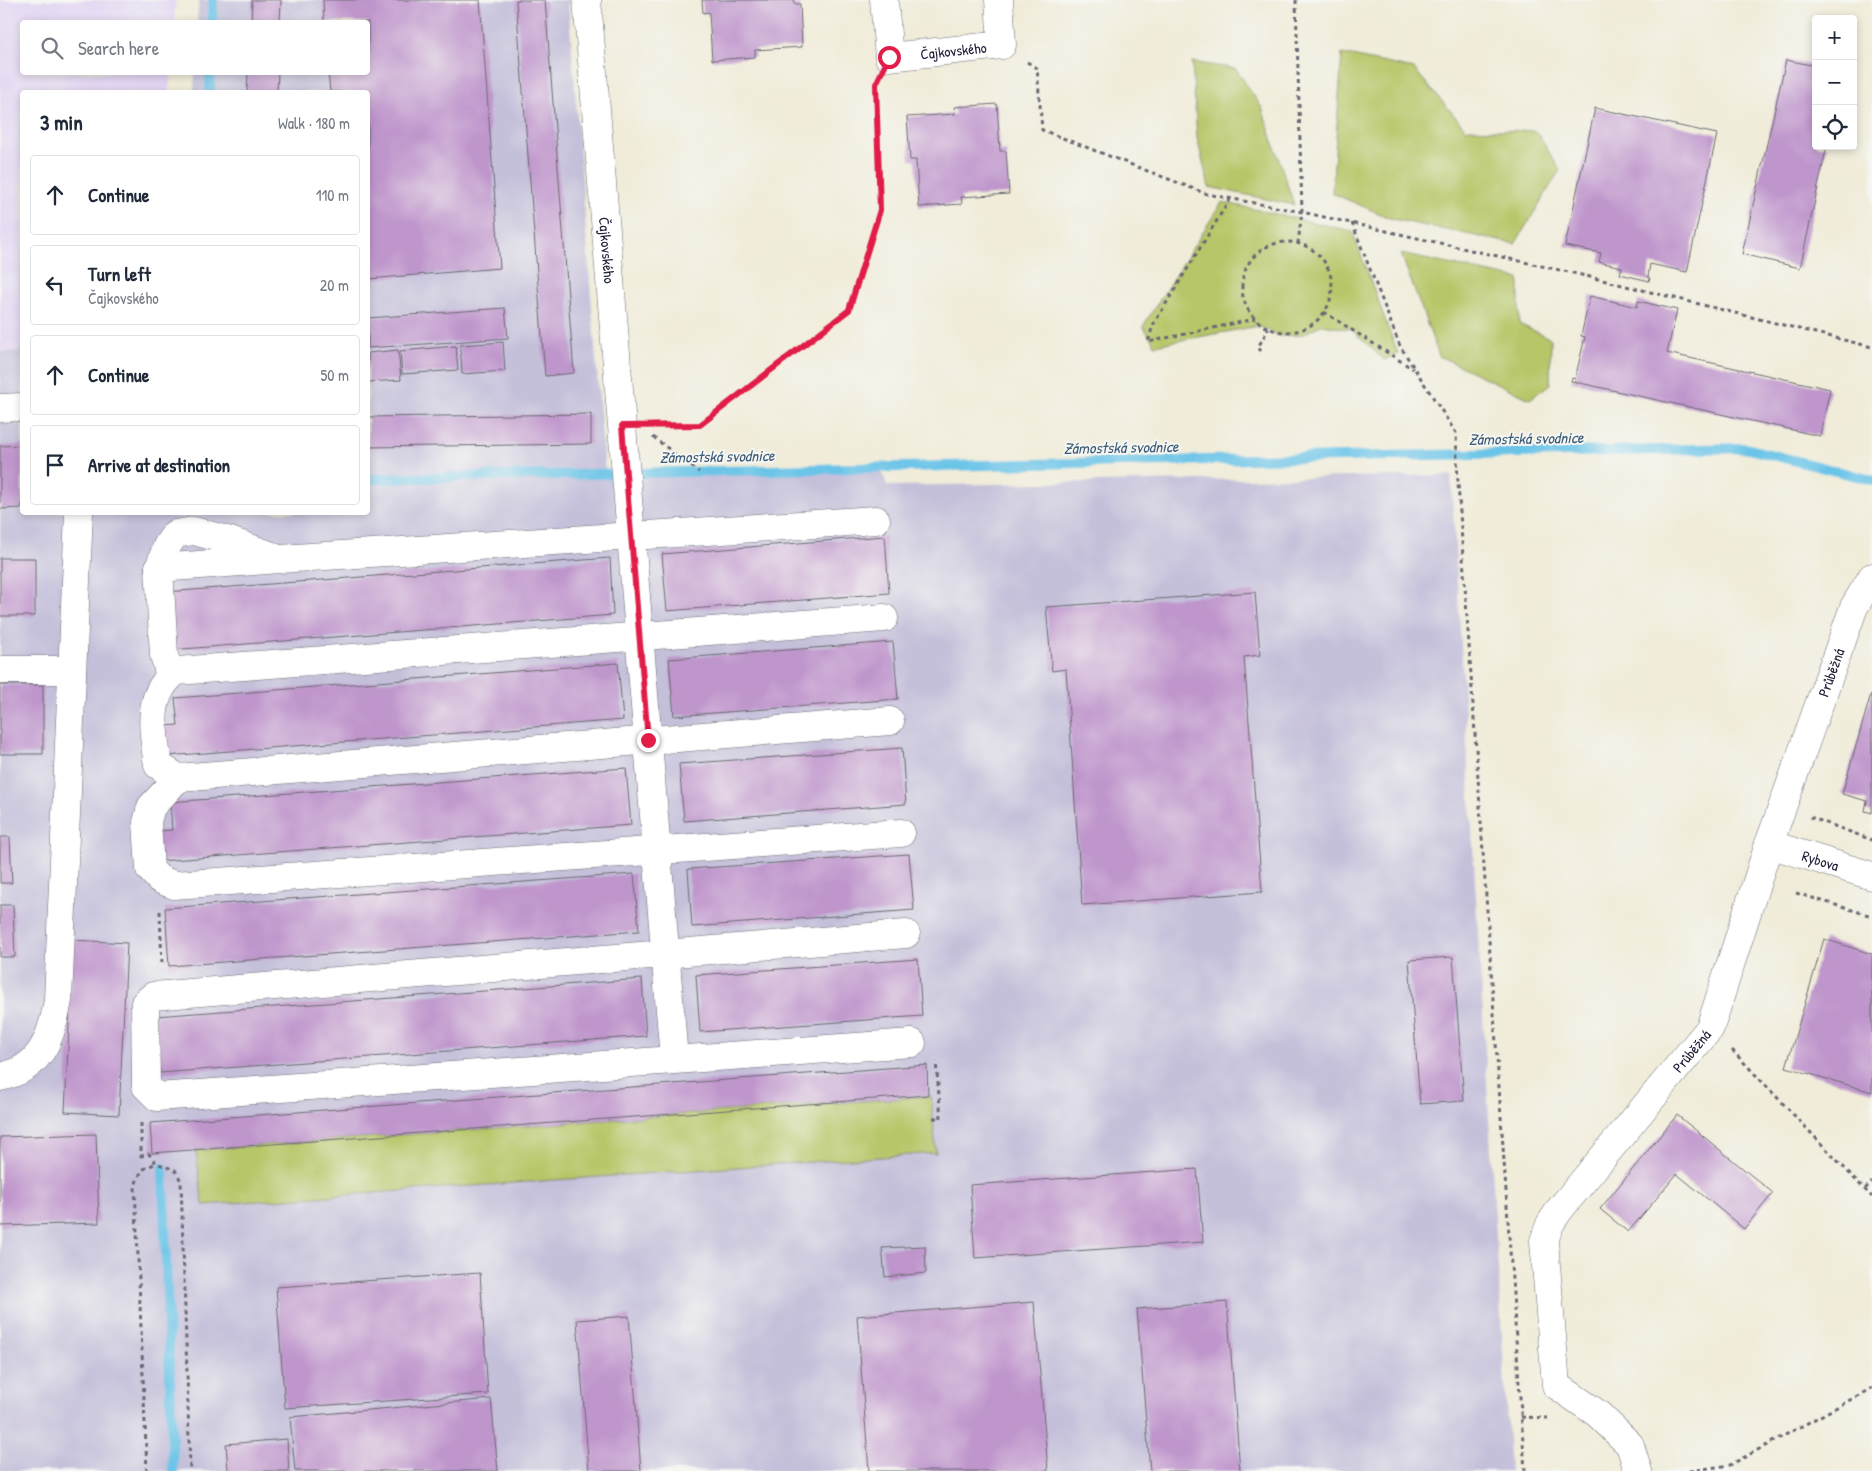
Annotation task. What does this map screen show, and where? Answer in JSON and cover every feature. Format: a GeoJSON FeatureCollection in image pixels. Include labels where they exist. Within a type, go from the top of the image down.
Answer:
{"type":"FeatureCollection","features":[{"type":"Feature","properties":{"kind":"street","name":"Čajkovského"},"geometry":{"type":"LineString","coordinates":[[587,0],[629,434],[628,502],[630,535],[674,1059]]}},
{"type":"Feature","properties":{"kind":"street"},"geometry":{"type":"LineString","coordinates":[[884,0],[889,57]]}},
{"type":"Feature","properties":{"kind":"street","name":"Čajkovského"},"geometry":{"type":"LineString","coordinates":[[889,57],[1002,45],[999,0]]}},
{"type":"Feature","properties":{"kind":"street"},"geometry":{"type":"LineString","coordinates":[[0,408],[20,407]]}},
{"type":"Feature","properties":{"kind":"street"},"geometry":{"type":"LineString","coordinates":[[0,1077],[7,1076],[34,1060],[45,1047],[51,1033],[58,1000],[79,515]]}},
{"type":"Feature","properties":{"kind":"street"},"geometry":{"type":"LineString","coordinates":[[170,676],[164,655],[159,568],[876,520]]}},
{"type":"Feature","properties":{"kind":"street","name":"Průběžná"},"geometry":{"type":"LineString","coordinates":[[1638,1471],[1630,1446],[1598,1414],[1556,1384],[1544,1242],[1550,1224],[1560,1209],[1710,1028],[1769,844],[1854,607],[1872,577]]}},
{"type":"Feature","properties":{"kind":"street"},"geometry":{"type":"LineString","coordinates":[[884,618],[177,672],[170,676],[155,697],[153,730],[158,765],[178,778],[890,721]]}},
{"type":"Feature","properties":{"kind":"street"},"geometry":{"type":"LineString","coordinates":[[0,670],[72,670]]}},
{"type":"Feature","properties":{"kind":"street"},"geometry":{"type":"LineString","coordinates":[[178,778],[159,796],[151,807],[146,822],[150,869],[158,879],[174,886],[901,833]]}},
{"type":"Feature","properties":{"kind":"street","name":"Rybova"},"geometry":{"type":"LineString","coordinates":[[1769,844],[1872,876]]}},
{"type":"Feature","properties":{"kind":"street"},"geometry":{"type":"LineString","coordinates":[[906,934],[153,996],[145,1003],[146,1086],[158,1097],[912,1043]]}},
{"type":"Feature","properties":{"kind":"path"},"geometry":{"type":"LineString","coordinates":[[1296,0],[1302,212],[1298,243]]}},
{"type":"Feature","properties":{"kind":"path"},"geometry":{"type":"LineString","coordinates":[[1002,45],[1037,68],[1042,130],[1207,194],[1302,212],[1586,276],[1872,347]]}},
{"type":"Feature","properties":{"kind":"path"},"geometry":{"type":"LineString","coordinates":[[629,434],[700,425],[849,310],[880,210],[876,84],[889,57]]}},
{"type":"Feature","properties":{"kind":"path"},"geometry":{"type":"LineString","coordinates":[[1230,198],[1153,325],[1148,342],[1255,319]]}},
{"type":"Feature","properties":{"kind":"path"},"geometry":{"type":"LineString","coordinates":[[1352,223],[1400,346],[1456,433],[1525,1471]]}},
{"type":"Feature","properties":{"kind":"path"},"geometry":{"type":"LineString","coordinates":[[1284,242],[1298,243],[1310,248],[1320,256],[1328,268],[1332,280],[1332,294],[1328,307],[1321,318],[1310,326],[1298,331],[1285,332],[1269,328],[1255,319],[1245,305],[1242,281],[1245,268],[1252,258],[1267,247],[1284,242]]}},
{"type":"Feature","properties":{"kind":"path"},"geometry":{"type":"LineString","coordinates":[[1324,312],[1416,370]]}},
{"type":"Feature","properties":{"kind":"path"},"geometry":{"type":"LineString","coordinates":[[1261,351],[1258,347],[1269,328]]}},
{"type":"Feature","properties":{"kind":"path"},"geometry":{"type":"LineString","coordinates":[[629,434],[699,472]]}},
{"type":"Feature","properties":{"kind":"path"},"geometry":{"type":"LineString","coordinates":[[1782,808],[1872,840]]}},
{"type":"Feature","properties":{"kind":"path"},"geometry":{"type":"LineString","coordinates":[[174,886],[163,894],[159,904],[163,982],[168,989],[177,994]]}},
{"type":"Feature","properties":{"kind":"path"},"geometry":{"type":"LineString","coordinates":[[1796,893],[1872,916]]}},
{"type":"Feature","properties":{"kind":"path"},"geometry":{"type":"LineString","coordinates":[[1710,1028],[1872,1198]]}},
{"type":"Feature","properties":{"kind":"path"},"geometry":{"type":"LineString","coordinates":[[912,1043],[935,1042],[941,1118],[933,1118]]}},
{"type":"Feature","properties":{"kind":"path"},"geometry":{"type":"LineString","coordinates":[[158,1097],[148,1106],[141,1120],[142,1156],[149,1154],[156,1163],[175,1170],[181,1180],[190,1471]]}},
{"type":"Feature","properties":{"kind":"path"},"geometry":{"type":"LineString","coordinates":[[147,1471],[136,1185],[142,1170],[156,1163]]}},
{"type":"Feature","properties":{"kind":"path"},"geometry":{"type":"LineString","coordinates":[[1865,1190],[1872,1182]]}},
{"type":"Feature","properties":{"kind":"path"},"geometry":{"type":"LineString","coordinates":[[1689,1471],[1730,1465],[1872,1388]]}},
{"type":"Feature","properties":{"kind":"shaded area"},"geometry":{"type":"Polygon","coordinates":[[[0,0],[176,0],[174,20],[20,20],[20,75],[171,75],[169,90],[20,90],[20,351],[0,352],[0,0]]]}},
{"type":"Feature","properties":{"kind":"shaded area"},"geometry":{"type":"Polygon","coordinates":[[[199,0],[568,0],[605,474],[881,467],[887,486],[1451,475],[1510,1471],[0,1471],[0,352],[20,351],[20,515],[370,515],[370,90],[194,90],[195,75],[370,75],[370,20],[197,20],[199,0]]]}},
{"type":"Feature","properties":{"kind":"green space"},"geometry":{"type":"Polygon","coordinates":[[[1342,54],[1414,69],[1466,129],[1536,131],[1560,170],[1515,244],[1392,219],[1332,193],[1342,54]]]}},
{"type":"Feature","properties":{"kind":"green space"},"geometry":{"type":"Polygon","coordinates":[[[1192,62],[1236,69],[1262,108],[1294,205],[1209,187],[1197,138],[1192,62]]]}},
{"type":"Feature","properties":{"kind":"green space"},"geometry":{"type":"Polygon","coordinates":[[[1222,202],[1352,231],[1398,354],[1384,360],[1351,329],[1321,325],[1301,335],[1279,336],[1258,326],[1155,345],[1143,326],[1222,202]]]}},
{"type":"Feature","properties":{"kind":"green space"},"geometry":{"type":"Polygon","coordinates":[[[1401,254],[1519,279],[1519,324],[1551,339],[1550,384],[1530,399],[1439,356],[1401,254]]]}},
{"type":"Feature","properties":{"kind":"green space"},"geometry":{"type":"Polygon","coordinates":[[[931,1096],[936,1153],[203,1205],[196,1150],[931,1096]]]}},
{"type":"Feature","properties":{"kind":"building"},"geometry":{"type":"Polygon","coordinates":[[[252,0],[281,0],[280,20],[251,20],[252,0]]]}},
{"type":"Feature","properties":{"kind":"building"},"geometry":{"type":"Polygon","coordinates":[[[323,0],[480,0],[500,268],[370,279],[370,90],[330,90],[328,75],[370,75],[370,20],[324,20],[323,0]]]}},
{"type":"Feature","properties":{"kind":"building"},"geometry":{"type":"Polygon","coordinates":[[[516,0],[545,0],[574,373],[545,376],[516,0]]]}},
{"type":"Feature","properties":{"kind":"building"},"geometry":{"type":"Polygon","coordinates":[[[702,0],[794,0],[794,4],[800,4],[802,47],[755,50],[755,57],[712,60],[709,12],[703,13],[702,0]]]}},
{"type":"Feature","properties":{"kind":"building"},"geometry":{"type":"Polygon","coordinates":[[[1786,60],[1812,65],[1812,150],[1826,150],[1800,268],[1742,254],[1786,60]]]}},
{"type":"Feature","properties":{"kind":"building"},"geometry":{"type":"Polygon","coordinates":[[[248,75],[278,75],[277,90],[247,90],[248,75]]]}},
{"type":"Feature","properties":{"kind":"building"},"geometry":{"type":"Polygon","coordinates":[[[997,104],[1000,151],[1006,151],[1009,194],[961,197],[962,204],[919,207],[916,160],[910,160],[907,117],[955,114],[954,107],[997,104]]]}},
{"type":"Feature","properties":{"kind":"building"},"geometry":{"type":"Polygon","coordinates":[[[1595,108],[1717,134],[1687,272],[1650,264],[1649,281],[1620,274],[1622,267],[1599,262],[1601,253],[1565,246],[1595,108]]]}},
{"type":"Feature","properties":{"kind":"building"},"geometry":{"type":"Polygon","coordinates":[[[1590,296],[1637,307],[1638,301],[1677,310],[1667,353],[1830,389],[1820,436],[1571,381],[1572,378],[1575,379],[1585,337],[1581,336],[1590,296]]]}},
{"type":"Feature","properties":{"kind":"building"},"geometry":{"type":"Polygon","coordinates":[[[505,308],[508,338],[370,348],[370,318],[505,308]]]}},
{"type":"Feature","properties":{"kind":"building"},"geometry":{"type":"Polygon","coordinates":[[[503,342],[505,371],[462,374],[460,345],[503,342]]]}},
{"type":"Feature","properties":{"kind":"building"},"geometry":{"type":"Polygon","coordinates":[[[456,346],[458,370],[402,374],[400,351],[456,346]]]}},
{"type":"Feature","properties":{"kind":"building"},"geometry":{"type":"Polygon","coordinates":[[[398,350],[401,380],[370,382],[370,353],[398,350]]]}},
{"type":"Feature","properties":{"kind":"building"},"geometry":{"type":"Polygon","coordinates":[[[591,414],[591,444],[370,447],[370,417],[591,414]]]}},
{"type":"Feature","properties":{"kind":"building"},"geometry":{"type":"Polygon","coordinates":[[[20,445],[20,508],[0,509],[0,446],[20,445]]]}},
{"type":"Feature","properties":{"kind":"building"},"geometry":{"type":"Polygon","coordinates":[[[885,536],[889,593],[667,611],[662,554],[885,536]]]}},
{"type":"Feature","properties":{"kind":"building"},"geometry":{"type":"Polygon","coordinates":[[[0,558],[35,558],[35,616],[0,616],[0,558]]]}},
{"type":"Feature","properties":{"kind":"building"},"geometry":{"type":"Polygon","coordinates":[[[610,558],[613,615],[170,650],[166,592],[610,558]]]}},
{"type":"Feature","properties":{"kind":"building"},"geometry":{"type":"Polygon","coordinates":[[[1255,592],[1260,655],[1244,657],[1262,892],[1082,905],[1066,669],[1052,671],[1046,607],[1255,592]]]}},
{"type":"Feature","properties":{"kind":"building"},"geometry":{"type":"Polygon","coordinates":[[[893,642],[898,699],[674,716],[669,659],[893,642]]]}},
{"type":"Feature","properties":{"kind":"building"},"geometry":{"type":"Polygon","coordinates":[[[618,663],[623,720],[167,756],[164,726],[178,725],[175,698],[618,663]]]}},
{"type":"Feature","properties":{"kind":"building"},"geometry":{"type":"Polygon","coordinates":[[[0,685],[43,685],[43,754],[0,754],[0,685]]]}},
{"type":"Feature","properties":{"kind":"building"},"geometry":{"type":"Polygon","coordinates":[[[1871,694],[1872,813],[1865,811],[1867,801],[1842,794],[1871,694]]]}},
{"type":"Feature","properties":{"kind":"building"},"geometry":{"type":"Polygon","coordinates":[[[902,748],[906,804],[684,821],[679,764],[902,748]]]}},
{"type":"Feature","properties":{"kind":"building"},"geometry":{"type":"Polygon","coordinates":[[[626,768],[631,825],[159,861],[157,831],[172,830],[170,802],[626,768]]]}},
{"type":"Feature","properties":{"kind":"building"},"geometry":{"type":"Polygon","coordinates":[[[0,837],[10,837],[12,883],[0,883],[0,837]]]}},
{"type":"Feature","properties":{"kind":"building"},"geometry":{"type":"Polygon","coordinates":[[[909,854],[914,910],[692,927],[688,869],[909,854]]]}},
{"type":"Feature","properties":{"kind":"building"},"geometry":{"type":"Polygon","coordinates":[[[634,874],[639,931],[169,966],[165,908],[634,874]]]}},
{"type":"Feature","properties":{"kind":"building"},"geometry":{"type":"Polygon","coordinates":[[[0,905],[13,905],[15,957],[0,957],[0,905]]]}},
{"type":"Feature","properties":{"kind":"building"},"geometry":{"type":"Polygon","coordinates":[[[1824,939],[1872,954],[1872,1092],[1786,1067],[1824,939]]]}},
{"type":"Feature","properties":{"kind":"building"},"geometry":{"type":"Polygon","coordinates":[[[73,940],[127,943],[119,1115],[65,1112],[73,940]]]}},
{"type":"Feature","properties":{"kind":"building"},"geometry":{"type":"Polygon","coordinates":[[[1453,957],[1464,1101],[1420,1104],[1409,960],[1453,957]]]}},
{"type":"Feature","properties":{"kind":"building"},"geometry":{"type":"Polygon","coordinates":[[[918,959],[922,1016],[700,1032],[696,975],[918,959]]]}},
{"type":"Feature","properties":{"kind":"building"},"geometry":{"type":"Polygon","coordinates":[[[642,979],[646,1036],[160,1073],[156,1016],[642,979]]]}},
{"type":"Feature","properties":{"kind":"building"},"geometry":{"type":"Polygon","coordinates":[[[927,1065],[928,1095],[152,1153],[150,1123],[927,1065]]]}},
{"type":"Feature","properties":{"kind":"building"},"geometry":{"type":"Polygon","coordinates":[[[1677,1115],[1773,1193],[1744,1229],[1677,1174],[1628,1232],[1600,1209],[1677,1115]]]}},
{"type":"Feature","properties":{"kind":"building"},"geometry":{"type":"Polygon","coordinates":[[[96,1134],[99,1223],[0,1226],[0,1137],[96,1134]]]}},
{"type":"Feature","properties":{"kind":"building"},"geometry":{"type":"Polygon","coordinates":[[[1197,1169],[1203,1242],[975,1258],[970,1185],[1197,1169]]]}},
{"type":"Feature","properties":{"kind":"building"},"geometry":{"type":"Polygon","coordinates":[[[925,1246],[926,1273],[885,1277],[882,1248],[925,1246]]]}},
{"type":"Feature","properties":{"kind":"building"},"geometry":{"type":"Polygon","coordinates":[[[480,1273],[488,1394],[285,1408],[276,1287],[480,1273]]]}},
{"type":"Feature","properties":{"kind":"building"},"geometry":{"type":"Polygon","coordinates":[[[1034,1302],[1048,1471],[869,1471],[857,1316],[1034,1302]]]}},
{"type":"Feature","properties":{"kind":"building"},"geometry":{"type":"Polygon","coordinates":[[[1227,1302],[1240,1471],[1150,1471],[1137,1309],[1227,1302]]]}},
{"type":"Feature","properties":{"kind":"building"},"geometry":{"type":"Polygon","coordinates":[[[629,1316],[641,1471],[589,1471],[577,1320],[629,1316]]]}},
{"type":"Feature","properties":{"kind":"building"},"geometry":{"type":"Polygon","coordinates":[[[491,1399],[498,1471],[295,1471],[290,1417],[491,1399]]]}},
{"type":"Feature","properties":{"kind":"building"},"geometry":{"type":"Polygon","coordinates":[[[287,1439],[289,1471],[228,1471],[226,1444],[287,1439]]]}},
{"type":"Feature","properties":{"kind":"waterway","name":"Zámostská svodnice"},"geometry":{"type":"LineString","coordinates":[[212,20],[213,0]]}},
{"type":"Feature","properties":{"kind":"waterway","name":"Zámostská svodnice"},"geometry":{"type":"LineString","coordinates":[[210,75],[210,90]]}},
{"type":"Feature","properties":{"kind":"waterway","name":"Zámostská svodnice"},"geometry":{"type":"LineString","coordinates":[[370,479],[1745,448],[1872,480]]}},
{"type":"Feature","properties":{"kind":"waterway"},"geometry":{"type":"LineString","coordinates":[[163,1168],[173,1471]]}},
{"type":"Feature","properties":{"kind":"route"},"geometry":{"type":"LineString","coordinates":[[648,740],[622,426],[700,425],[849,310],[880,210],[876,84],[889,57]]}}]}
